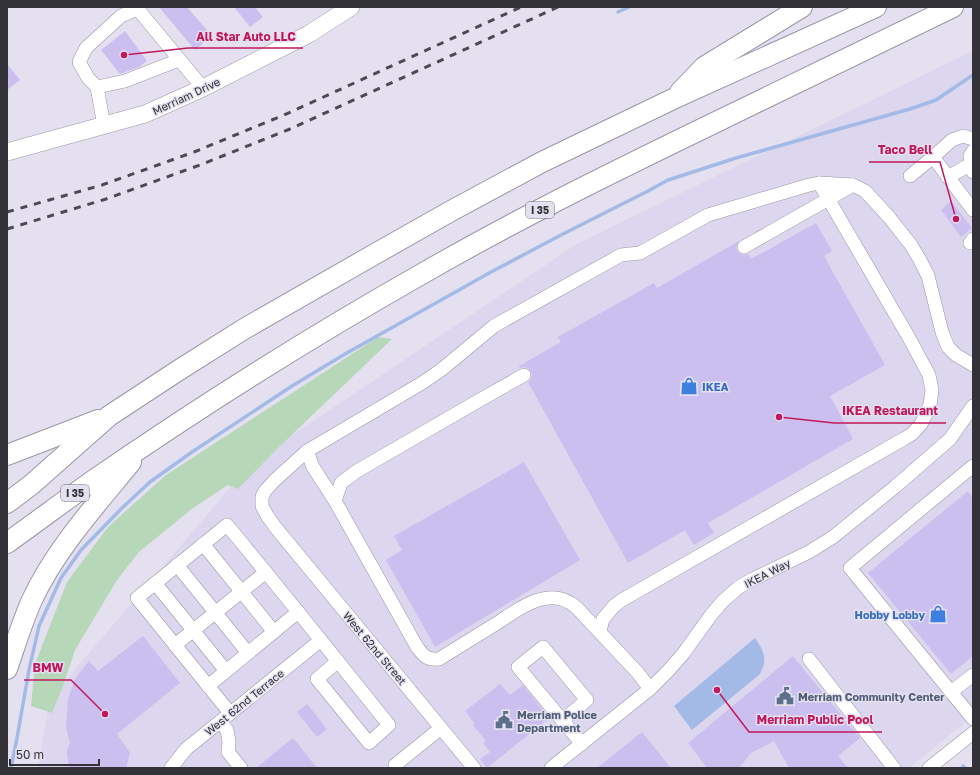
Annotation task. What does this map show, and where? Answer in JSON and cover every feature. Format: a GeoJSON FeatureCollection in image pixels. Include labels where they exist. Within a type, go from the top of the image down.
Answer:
{"type":"FeatureCollection","features":[{"type":"Feature","properties":{"kind":"highway"},"geometry":{"type":"LineString","coordinates":[[673,99],[704,67],[802,7]]}},
{"type":"Feature","properties":{"kind":"highway"},"geometry":{"type":"LineString","coordinates":[[7,503],[32,485],[109,416],[244,329],[451,211],[542,162],[673,99],[876,7]]}},
{"type":"Feature","properties":{"kind":"highway","name":"I 35"},"geometry":{"type":"LineString","coordinates":[[7,543],[145,445],[278,358],[422,273],[593,182],[953,7]]}},
{"type":"Feature","properties":{"kind":"highway"},"geometry":{"type":"LineString","coordinates":[[7,455],[109,416]]}},
{"type":"Feature","properties":{"kind":"highway"},"geometry":{"type":"LineString","coordinates":[[7,669],[32,600],[50,567],[73,534],[145,445]]}},
{"type":"Feature","properties":{"kind":"main road","name":"Merriam Drive"},"geometry":{"type":"LineString","coordinates":[[7,152],[145,114],[203,88],[309,34],[351,7]]}},
{"type":"Feature","properties":{"kind":"street"},"geometry":{"type":"LineString","coordinates":[[104,126],[97,87],[88,78],[79,62],[86,48],[120,16],[136,8],[203,88]]}},
{"type":"Feature","properties":{"kind":"street"},"geometry":{"type":"LineString","coordinates":[[97,87],[126,81],[179,60]]}},
{"type":"Feature","properties":{"kind":"street"},"geometry":{"type":"LineString","coordinates":[[910,176],[952,140],[963,136],[973,139]]}},
{"type":"Feature","properties":{"kind":"street"},"geometry":{"type":"LineString","coordinates":[[948,177],[972,167],[970,156],[973,151]]}},
{"type":"Feature","properties":{"kind":"street"},"geometry":{"type":"LineString","coordinates":[[933,157],[973,210]]}},
{"type":"Feature","properties":{"kind":"street"},"geometry":{"type":"LineString","coordinates":[[600,631],[603,618],[622,600],[896,444],[912,434],[922,423],[930,405],[932,390],[929,375],[819,183]]}},
{"type":"Feature","properties":{"kind":"street","name":"West 62nd Street"},"geometry":{"type":"LineString","coordinates":[[474,768],[276,528],[262,506],[262,497],[275,480],[307,452],[422,383],[441,370],[494,326],[621,256],[640,253],[708,215],[809,185],[819,183],[853,185]]}},
{"type":"Feature","properties":{"kind":"street"},"geometry":{"type":"LineString","coordinates":[[744,247],[853,185],[866,191],[911,245],[920,260],[928,276],[942,332],[948,347],[956,355],[973,365]]}},
{"type":"Feature","properties":{"kind":"street"},"geometry":{"type":"LineString","coordinates":[[335,501],[341,483],[357,471],[524,375]]}},
{"type":"Feature","properties":{"kind":"street","name":"IKEA Way"},"geometry":{"type":"LineString","coordinates":[[552,768],[650,689],[683,654],[723,601],[739,587],[752,579],[809,552],[833,537],[896,486],[950,439],[973,406]]}},
{"type":"Feature","properties":{"kind":"street"},"geometry":{"type":"LineString","coordinates":[[307,452],[313,467],[335,501],[424,657],[432,660],[439,659],[522,607],[541,599],[560,599],[571,603],[577,608],[638,673],[650,689]]}},
{"type":"Feature","properties":{"kind":"street"},"geometry":{"type":"LineString","coordinates":[[973,466],[850,568],[973,719]]}},
{"type":"Feature","properties":{"kind":"street"},"geometry":{"type":"LineString","coordinates":[[230,713],[137,598],[227,525],[266,572],[338,661],[389,725],[369,743],[317,679],[338,661]]}},
{"type":"Feature","properties":{"kind":"street"},"geometry":{"type":"LineString","coordinates":[[203,544],[274,632]]}},
{"type":"Feature","properties":{"kind":"street"},"geometry":{"type":"LineString","coordinates":[[178,565],[248,653]]}},
{"type":"Feature","properties":{"kind":"street"},"geometry":{"type":"LineString","coordinates":[[175,645],[266,572]]}},
{"type":"Feature","properties":{"kind":"street"},"geometry":{"type":"LineString","coordinates":[[155,583],[226,671]]}},
{"type":"Feature","properties":{"kind":"street"},"geometry":{"type":"LineString","coordinates":[[208,686],[298,612]]}},
{"type":"Feature","properties":{"kind":"street","name":"West 62nd Terrace"},"geometry":{"type":"LineString","coordinates":[[171,768],[186,749],[321,640]]}},
{"type":"Feature","properties":{"kind":"street"},"geometry":{"type":"LineString","coordinates":[[562,721],[587,700],[543,647],[518,667],[562,721],[582,744]]}},
{"type":"Feature","properties":{"kind":"street"},"geometry":{"type":"LineString","coordinates":[[809,659],[894,768]]}},
{"type":"Feature","properties":{"kind":"street"},"geometry":{"type":"LineString","coordinates":[[951,692],[973,675]]}},
{"type":"Feature","properties":{"kind":"street"},"geometry":{"type":"LineString","coordinates":[[220,722],[227,730],[229,742],[228,752],[241,768]]}},
{"type":"Feature","properties":{"kind":"street"},"geometry":{"type":"LineString","coordinates":[[395,767],[441,728]]}},
{"type":"Feature","properties":{"kind":"street"},"geometry":{"type":"LineString","coordinates":[[929,768],[973,733]]}},
{"type":"Feature","properties":{"kind":"shaded area"},"geometry":{"type":"Polygon","coordinates":[[[973,51],[973,716],[909,768],[38,768],[50,699],[252,462],[577,244],[973,51]]]}},
{"type":"Feature","properties":{"kind":"green space"},"geometry":{"type":"Polygon","coordinates":[[[378,337],[392,339],[276,450],[238,489],[228,485],[193,508],[139,552],[117,580],[75,650],[52,713],[31,706],[35,664],[67,582],[108,527],[166,475],[378,337]]]}},
{"type":"Feature","properties":{"kind":"water"},"geometry":{"type":"Polygon","coordinates":[[[755,638],[764,655],[764,664],[760,674],[692,730],[674,706],[755,638]]]}},
{"type":"Feature","properties":{"kind":"building"},"geometry":{"type":"Polygon","coordinates":[[[159,7],[187,7],[212,36],[195,50],[159,7]]]}},
{"type":"Feature","properties":{"kind":"building"},"geometry":{"type":"Polygon","coordinates":[[[234,7],[255,7],[263,17],[250,27],[234,7]]]}},
{"type":"Feature","properties":{"kind":"building"},"geometry":{"type":"Polygon","coordinates":[[[125,31],[147,61],[139,67],[120,74],[101,50],[125,31]]]}},
{"type":"Feature","properties":{"kind":"building"},"geometry":{"type":"Polygon","coordinates":[[[7,64],[20,80],[7,90],[7,64]]]}},
{"type":"Feature","properties":{"kind":"building"},"geometry":{"type":"Polygon","coordinates":[[[951,201],[972,228],[961,237],[941,210],[951,201]]]}},
{"type":"Feature","properties":{"kind":"building","name":"IKEA"},"geometry":{"type":"Polygon","coordinates":[[[816,223],[832,251],[824,256],[885,365],[830,396],[853,439],[708,523],[714,533],[694,545],[685,530],[628,563],[528,382],[531,379],[531,371],[528,368],[520,368],[519,366],[561,342],[558,337],[654,283],[657,288],[739,241],[736,247],[737,251],[740,254],[748,254],[751,259],[816,223]]]}},
{"type":"Feature","properties":{"kind":"building"},"geometry":{"type":"Polygon","coordinates":[[[524,462],[580,560],[435,647],[386,560],[402,550],[394,536],[524,462]]]}},
{"type":"Feature","properties":{"kind":"building","name":"Hobby Lobby"},"geometry":{"type":"Polygon","coordinates":[[[968,491],[973,498],[973,656],[951,674],[868,573],[968,491]]]}},
{"type":"Feature","properties":{"kind":"building"},"geometry":{"type":"Polygon","coordinates":[[[143,636],[180,683],[117,734],[130,753],[126,768],[70,768],[67,751],[70,743],[66,728],[68,699],[75,679],[89,661],[98,671],[143,636]]]}},
{"type":"Feature","properties":{"kind":"building","name":"Merriam Community Center"},"geometry":{"type":"Polygon","coordinates":[[[793,656],[860,738],[838,756],[848,768],[789,768],[774,741],[751,753],[739,768],[707,768],[688,743],[793,656]]]}},
{"type":"Feature","properties":{"kind":"building"},"geometry":{"type":"Polygon","coordinates":[[[500,684],[510,695],[523,685],[549,718],[487,768],[480,759],[490,752],[483,743],[486,741],[473,725],[475,724],[465,711],[500,684]]]}},
{"type":"Feature","properties":{"kind":"building"},"geometry":{"type":"Polygon","coordinates":[[[307,704],[327,729],[317,737],[297,712],[307,704]]]}},
{"type":"Feature","properties":{"kind":"building"},"geometry":{"type":"Polygon","coordinates":[[[642,732],[671,768],[597,768],[642,732]]]}},
{"type":"Feature","properties":{"kind":"building"},"geometry":{"type":"Polygon","coordinates":[[[293,738],[317,768],[256,768],[293,738]]]}},
{"type":"Feature","properties":{"kind":"waterway"},"geometry":{"type":"LineString","coordinates":[[618,12],[629,7]]}},
{"type":"Feature","properties":{"kind":"waterway"},"geometry":{"type":"LineString","coordinates":[[11,768],[29,670],[39,626],[61,578],[81,550],[150,482],[192,452],[292,386],[345,354],[491,272],[668,180],[736,158],[910,109],[936,100],[973,75]]}},
{"type":"Feature","properties":{"kind":"railway"},"geometry":{"type":"LineString","coordinates":[[7,212],[102,185],[194,152],[284,115],[521,7]]}},
{"type":"Feature","properties":{"kind":"railway"},"geometry":{"type":"LineString","coordinates":[[7,229],[106,199],[200,165],[290,129],[558,7]]}},
{"type":"Feature","properties":{"kind":"place","name":"All Star Auto LLC"},"geometry":{"type":"Point","coordinates":[124,55]}},
{"type":"Feature","properties":{"kind":"place","name":"Taco Bell"},"geometry":{"type":"Point","coordinates":[956,219]}},
{"type":"Feature","properties":{"kind":"place","name":"IKEA"},"geometry":{"type":"Point","coordinates":[689,386]}},
{"type":"Feature","properties":{"kind":"place","name":"IKEA Restaurant"},"geometry":{"type":"Point","coordinates":[779,417]}},
{"type":"Feature","properties":{"kind":"place","name":"Hobby Lobby"},"geometry":{"type":"Point","coordinates":[938,614]}},
{"type":"Feature","properties":{"kind":"place","name":"Merriam Public Pool"},"geometry":{"type":"Point","coordinates":[717,690]}},
{"type":"Feature","properties":{"kind":"place","name":"Merriam Community Center"},"geometry":{"type":"Point","coordinates":[785,696]}},
{"type":"Feature","properties":{"kind":"place","name":"BMW"},"geometry":{"type":"Point","coordinates":[105,714]}},
{"type":"Feature","properties":{"kind":"place","name":"Merriam Police Department"},"geometry":{"type":"Point","coordinates":[504,720]}}]}
